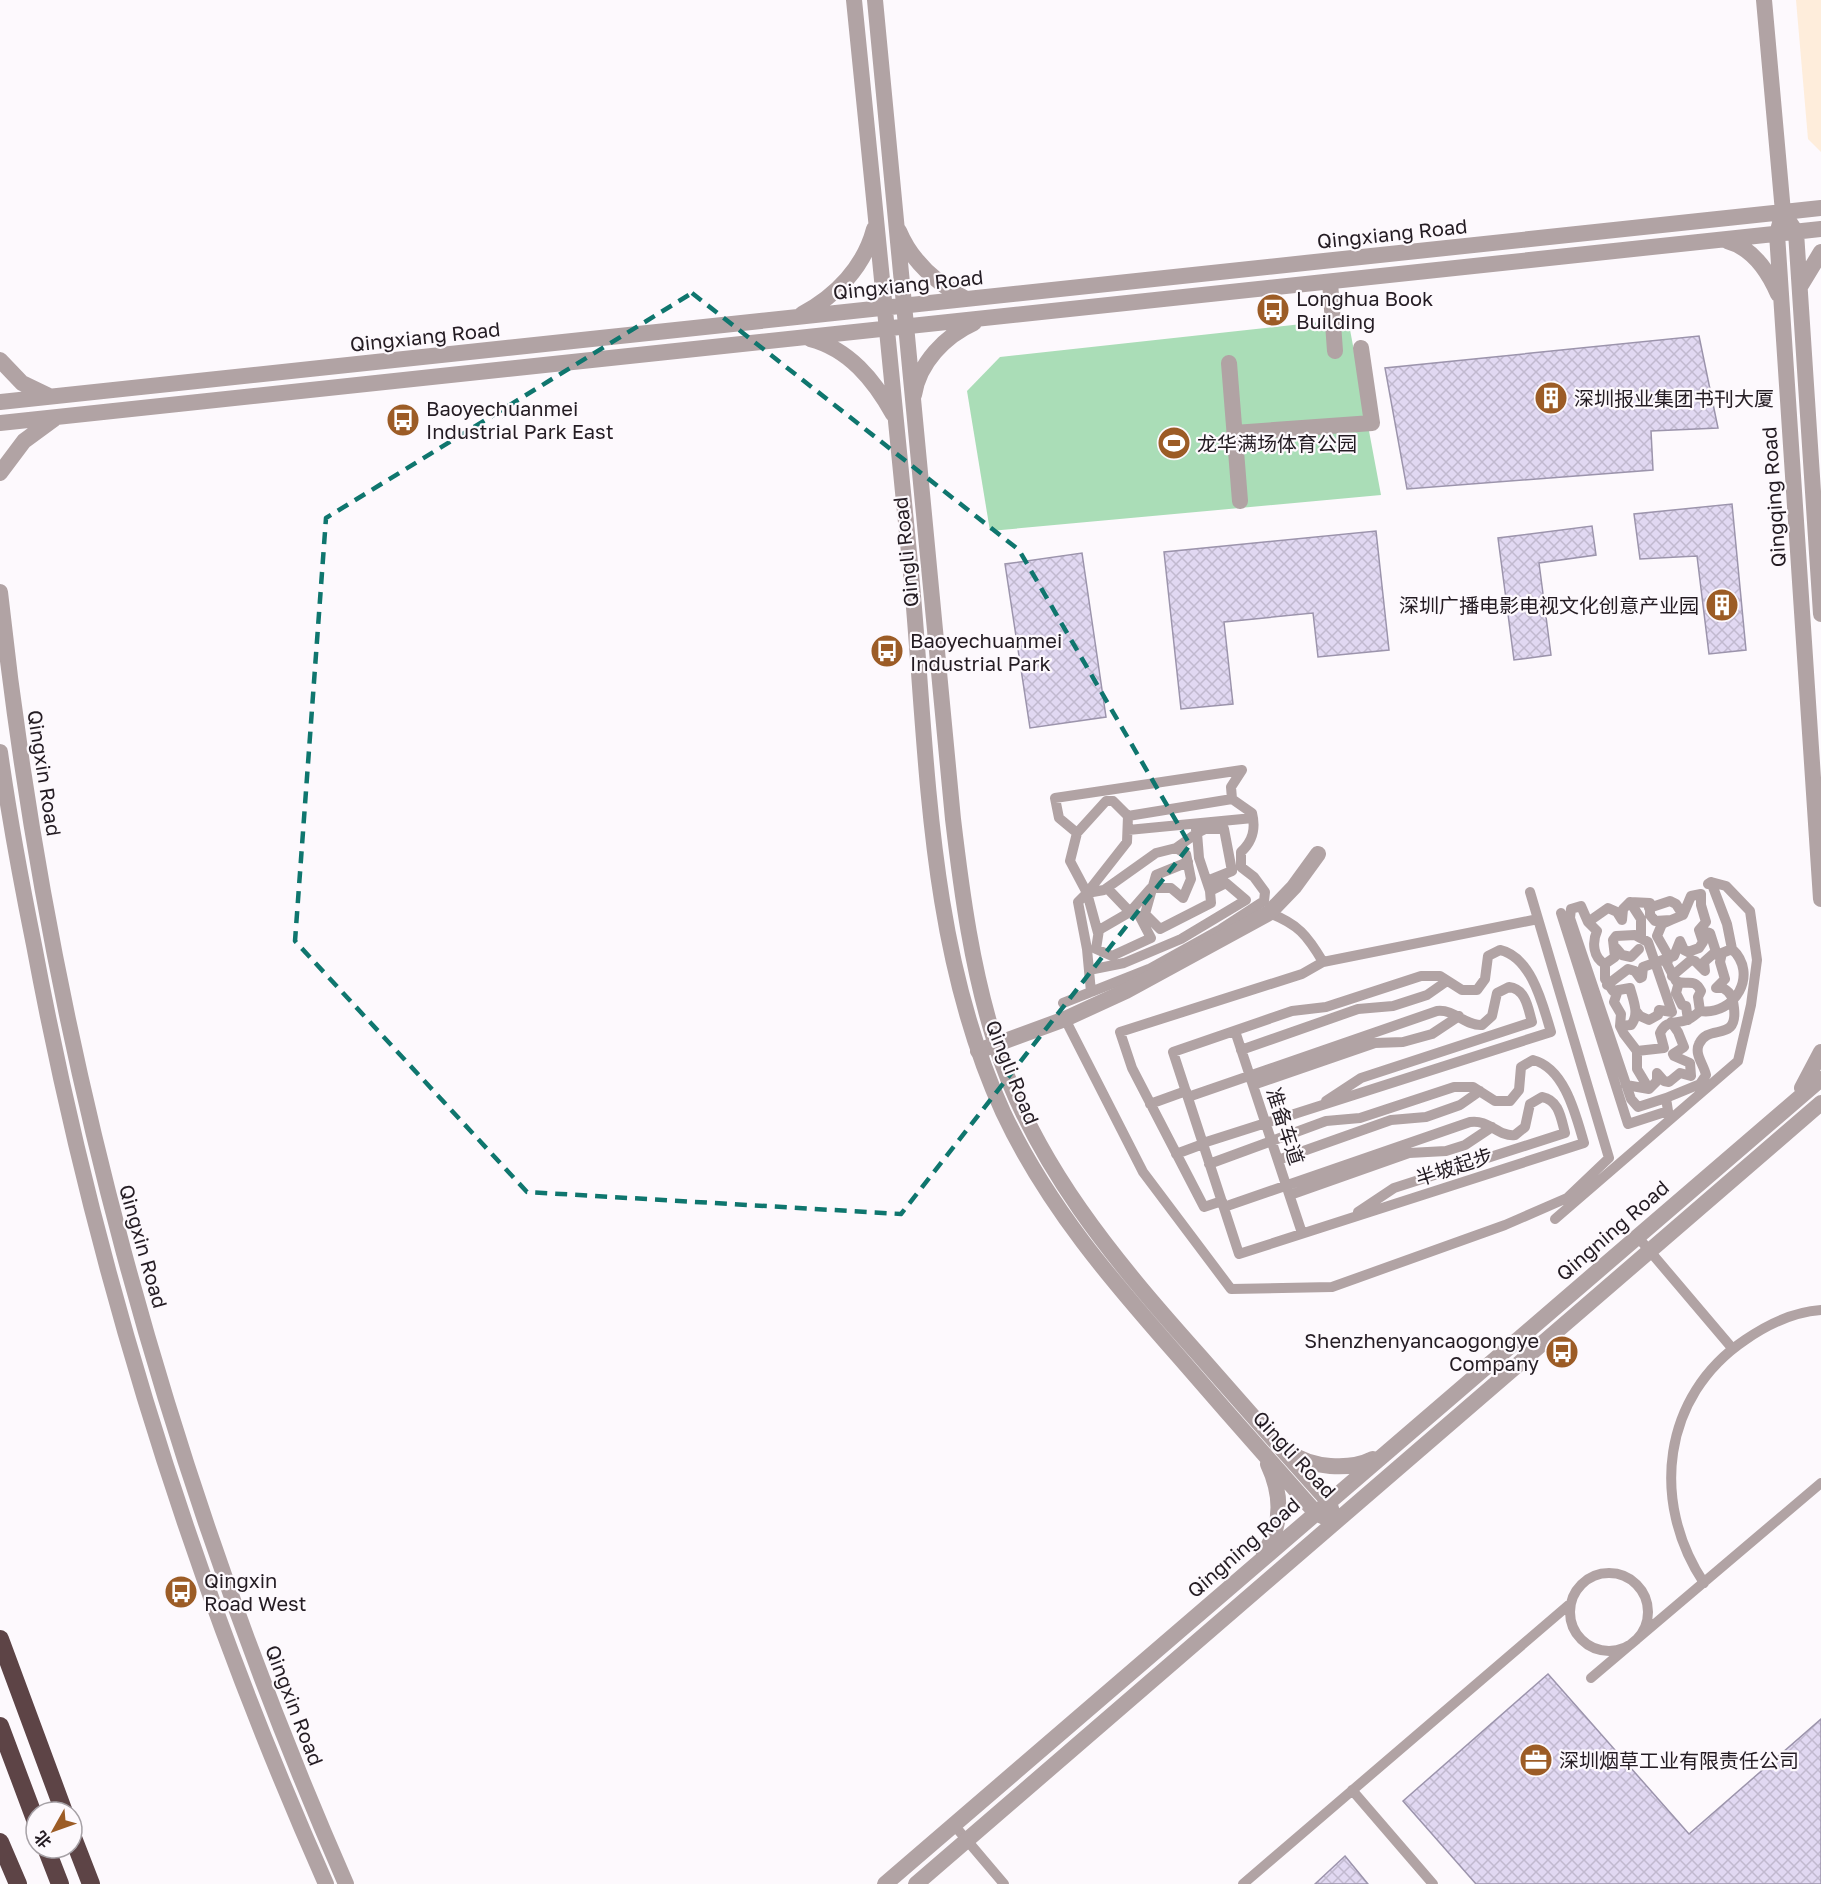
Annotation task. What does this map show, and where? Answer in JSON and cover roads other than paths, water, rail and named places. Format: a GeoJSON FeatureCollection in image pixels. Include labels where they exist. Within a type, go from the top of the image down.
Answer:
{"type":"FeatureCollection","features":[{"type":"Feature","properties":{"kind":"highway"},"geometry":{"type":"LineString","coordinates":[[0,1639],[60,1800]]}},
{"type":"Feature","properties":{"kind":"highway"},"geometry":{"type":"LineString","coordinates":[[0,1726],[28,1800]]}},
{"type":"Feature","properties":{"kind":"highway"},"geometry":{"type":"LineString","coordinates":[[0,1842],[18,1884]]}},
{"type":"Feature","properties":{"kind":"highway"},"geometry":{"type":"LineString","coordinates":[[51,1860],[60,1884]]}},
{"type":"Feature","properties":{"kind":"highway"},"geometry":{"type":"LineString","coordinates":[[82,1860],[91,1884]]}},
{"type":"Feature","properties":{"kind":"street","name":"Qingli Road"},"geometry":{"type":"LineString","coordinates":[[854,0],[896,420],[932,820],[943,913],[960,993],[978,1051],[1004,1113],[1044,1187],[1078,1238],[1335,1522]]}},
{"type":"Feature","properties":{"kind":"street","name":"Qingli Road"},"geometry":{"type":"LineString","coordinates":[[875,0],[904,327],[964,912],[977,980],[995,1044],[1031,1127],[1087,1223],[1269,1447]]}},
{"type":"Feature","properties":{"kind":"street"},"geometry":{"type":"LineString","coordinates":[[1764,0],[1783,212]]}},
{"type":"Feature","properties":{"kind":"street","name":"Qingxiang Road"},"geometry":{"type":"LineString","coordinates":[[0,402],[1821,208]]}},
{"type":"Feature","properties":{"kind":"street","name":"Qingqing Road"},"geometry":{"type":"LineString","coordinates":[[1783,212],[1796,232],[1821,614]]}},
{"type":"Feature","properties":{"kind":"street","name":"Qingqing Road"},"geometry":{"type":"LineString","coordinates":[[1783,212],[1777,234],[1821,899]]}},
{"type":"Feature","properties":{"kind":"street"},"geometry":{"type":"LineString","coordinates":[[894,220],[915,259],[946,288],[966,299]]}},
{"type":"Feature","properties":{"kind":"street"},"geometry":{"type":"LineString","coordinates":[[795,318],[815,307],[848,279],[870,245],[876,222]]}},
{"type":"Feature","properties":{"kind":"street"},"geometry":{"type":"LineString","coordinates":[[0,423],[1821,229]]}},
{"type":"Feature","properties":{"kind":"street"},"geometry":{"type":"LineString","coordinates":[[1724,240],[1745,249],[1755,257],[1773,283],[1781,300]]}},
{"type":"Feature","properties":{"kind":"street"},"geometry":{"type":"LineString","coordinates":[[1800,289],[1807,272],[1821,252]]}},
{"type":"Feature","properties":{"kind":"street"},"geometry":{"type":"LineString","coordinates":[[1330,282],[1335,351]]}},
{"type":"Feature","properties":{"kind":"street"},"geometry":{"type":"LineString","coordinates":[[912,408],[916,385],[934,353],[963,328],[984,318]]}},
{"type":"Feature","properties":{"kind":"street"},"geometry":{"type":"LineString","coordinates":[[803,338],[838,350],[855,363],[884,398],[896,420]]}},
{"type":"Feature","properties":{"kind":"street"},"geometry":{"type":"LineString","coordinates":[[1234,433],[1372,423],[1361,348]]}},
{"type":"Feature","properties":{"kind":"street"},"geometry":{"type":"LineString","coordinates":[[0,360],[22,383],[35,391],[53,397]]}},
{"type":"Feature","properties":{"kind":"street"},"geometry":{"type":"LineString","coordinates":[[1228,363],[1240,501]]}},
{"type":"Feature","properties":{"kind":"street"},"geometry":{"type":"LineString","coordinates":[[0,473],[24,441],[57,417]]}},
{"type":"Feature","properties":{"kind":"street","name":"Qingxin Road"},"geometry":{"type":"LineString","coordinates":[[0,592],[21,765],[38,864],[98,1160],[142,1320],[187,1464],[301,1781],[346,1884]]}},
{"type":"Feature","properties":{"kind":"street","name":"Qingxin Road"},"geometry":{"type":"LineString","coordinates":[[0,752],[19,868],[52,1036],[80,1164],[124,1326],[169,1469],[227,1638],[283,1788],[326,1884]]}},
{"type":"Feature","properties":{"kind":"street"},"geometry":{"type":"LineString","coordinates":[[978,1051],[1064,1011],[1126,991],[1269,913],[1294,887],[1318,854]]}},
{"type":"Feature","properties":{"kind":"street"},"geometry":{"type":"LineString","coordinates":[[1791,1103],[1810,1076],[1821,1052]]}},
{"type":"Feature","properties":{"kind":"street","name":"Qingning Road"},"geometry":{"type":"LineString","coordinates":[[885,1884],[1821,1079]]}},
{"type":"Feature","properties":{"kind":"street","name":"Qingning Road"},"geometry":{"type":"LineString","coordinates":[[916,1884],[1821,1103]]}},
{"type":"Feature","properties":{"kind":"street"},"geometry":{"type":"LineString","coordinates":[[1256,1564],[1271,1543],[1277,1524],[1280,1501],[1269,1447],[1328,1466],[1364,1463],[1385,1453]]}},
{"type":"Feature","properties":{"kind":"lane"},"geometry":{"type":"LineString","coordinates":[[1077,833],[1059,818],[1055,798],[1242,770],[1231,786],[1232,799]]}},
{"type":"Feature","properties":{"kind":"lane"},"geometry":{"type":"LineString","coordinates":[[1128,816],[1232,799],[1252,813],[1251,843],[1241,852],[1236,869],[1208,886]]}},
{"type":"Feature","properties":{"kind":"lane"},"geometry":{"type":"LineString","coordinates":[[1091,992],[1078,903],[1087,893],[1127,842],[1128,816],[1113,801],[1106,801],[1077,833],[1070,861],[1087,893],[1098,933],[1096,949],[1112,956],[1140,946],[1151,938],[1140,917],[1145,914],[1156,874],[1188,862]]}},
{"type":"Feature","properties":{"kind":"lane"},"geometry":{"type":"LineString","coordinates":[[1087,893],[1107,888],[1156,853],[1176,848],[1195,829],[1253,818]]}},
{"type":"Feature","properties":{"kind":"lane"},"geometry":{"type":"LineString","coordinates":[[1145,914],[1160,929],[1211,903],[1199,858],[1195,829]]}},
{"type":"Feature","properties":{"kind":"lane"},"geometry":{"type":"LineString","coordinates":[[1128,830],[1224,829],[1236,869],[1254,877],[1265,892],[1263,901],[1221,929],[1149,969],[1091,992],[1064,1011],[1143,1172],[1231,1289],[1332,1287],[1505,1225],[1567,1198],[1609,1158],[1530,892]]}},
{"type":"Feature","properties":{"kind":"lane"},"geometry":{"type":"LineString","coordinates":[[1098,933],[1099,930],[1130,912],[1151,888],[1171,888],[1183,898],[1191,879],[1186,854],[1176,848]]}},
{"type":"Feature","properties":{"kind":"lane"},"geometry":{"type":"LineString","coordinates":[[1676,979],[1691,960],[1705,971],[1704,962],[1708,957],[1724,952],[1739,956],[1745,981],[1742,991],[1733,1000],[1709,1013],[1700,1011],[1688,1020],[1671,1022],[1660,1033],[1664,1047],[1638,1051],[1630,1044],[1620,1026],[1621,1014],[1614,1002],[1605,964],[1600,961],[1595,952],[1594,939],[1597,931],[1588,922],[1581,906],[1571,909],[1570,918],[1626,1084],[1631,1098],[1638,1107],[1700,1084],[1706,1076],[1697,1052],[1698,1045],[1709,1034],[1727,1030],[1733,1026],[1735,1017],[1733,1000],[1729,991],[1716,988],[1725,979],[1720,962],[1724,952],[1727,924],[1712,882]]}},
{"type":"Feature","properties":{"kind":"lane"},"geometry":{"type":"LineString","coordinates":[[1555,1219],[1738,1061],[1751,1005],[1757,960],[1750,911],[1726,886],[1712,882],[1703,887],[1701,894],[1701,905],[1706,922],[1699,930]]}},
{"type":"Feature","properties":{"kind":"lane"},"geometry":{"type":"LineString","coordinates":[[1089,970],[1124,963],[1181,939],[1246,900],[1226,883],[1208,886]]}},
{"type":"Feature","properties":{"kind":"lane"},"geometry":{"type":"LineString","coordinates":[[1107,888],[1130,912]]}},
{"type":"Feature","properties":{"kind":"lane"},"geometry":{"type":"LineString","coordinates":[[1688,1020],[1686,1006],[1682,1005],[1676,993],[1676,979],[1667,964],[1669,957],[1657,936],[1662,924],[1683,915],[1691,896],[1701,894]]}},
{"type":"Feature","properties":{"kind":"lane"},"geometry":{"type":"LineString","coordinates":[[1649,908],[1670,901],[1676,904],[1683,915]]}},
{"type":"Feature","properties":{"kind":"lane"},"geometry":{"type":"LineString","coordinates":[[1588,922],[1608,908],[1617,912],[1622,920],[1623,909],[1630,902],[1650,903],[1649,908],[1655,921],[1671,920]]}},
{"type":"Feature","properties":{"kind":"lane"},"geometry":{"type":"LineString","coordinates":[[1630,902],[1641,919],[1641,937]]}},
{"type":"Feature","properties":{"kind":"lane"},"geometry":{"type":"LineString","coordinates":[[1269,913],[1292,921],[1310,939],[1323,962]]}},
{"type":"Feature","properties":{"kind":"lane"},"geometry":{"type":"LineString","coordinates":[[1561,913],[1628,1124],[1668,1112],[1666,1098]]}},
{"type":"Feature","properties":{"kind":"lane"},"geometry":{"type":"LineString","coordinates":[[1492,1127],[1478,1121],[1470,1122],[1344,1176],[1204,1207],[1132,1068],[1120,1032],[1302,974],[1323,962],[1538,919]]}},
{"type":"Feature","properties":{"kind":"lane"},"geometry":{"type":"LineString","coordinates":[[1699,930],[1710,933],[1724,952]]}},
{"type":"Feature","properties":{"kind":"lane"},"geometry":{"type":"LineString","coordinates":[[1612,987],[1628,969],[1642,977],[1644,967],[1677,952],[1680,941],[1684,950],[1688,952],[1699,948],[1703,942],[1699,930]]}},
{"type":"Feature","properties":{"kind":"lane"},"geometry":{"type":"LineString","coordinates":[[1612,987],[1630,988],[1636,1011],[1640,1017],[1649,1020],[1658,1015],[1659,1010],[1672,1012],[1662,991],[1662,979],[1647,942],[1641,937],[1616,936],[1613,940],[1622,955],[1631,957],[1640,949]]}},
{"type":"Feature","properties":{"kind":"lane"},"geometry":{"type":"LineString","coordinates":[[1605,964],[1615,957],[1616,948]]}},
{"type":"Feature","properties":{"kind":"lane"},"geometry":{"type":"LineString","coordinates":[[1176,1154],[1551,1032],[1537,987],[1514,957],[1500,950],[1488,956],[1485,979],[1477,990],[1462,990],[1431,975],[1421,976],[1298,1030],[1241,1050]]}},
{"type":"Feature","properties":{"kind":"lane"},"geometry":{"type":"LineString","coordinates":[[1676,979],[1692,981],[1698,985],[1701,991],[1698,997],[1700,1011]]}},
{"type":"Feature","properties":{"kind":"lane"},"geometry":{"type":"LineString","coordinates":[[1223,1204],[1173,1052],[1292,1011],[1357,1004],[1393,1006],[1427,994],[1447,981]]}},
{"type":"Feature","properties":{"kind":"lane"},"geometry":{"type":"LineString","coordinates":[[1150,1104],[1311,1065],[1437,1011],[1444,1010],[1476,1026],[1488,1022],[1492,1016],[1497,993],[1509,987],[1521,992],[1532,1022],[1361,1078],[1317,1107]]}},
{"type":"Feature","properties":{"kind":"lane"},"geometry":{"type":"LineString","coordinates":[[1620,1026],[1631,1025],[1635,1020],[1636,1011]]}},
{"type":"Feature","properties":{"kind":"lane"},"geometry":{"type":"LineString","coordinates":[[1251,1080],[1374,1038],[1403,1042],[1432,1034],[1459,1016]]}},
{"type":"Feature","properties":{"kind":"lane"},"geometry":{"type":"LineString","coordinates":[[1649,1089],[1657,1081],[1657,1073],[1664,1081],[1669,1082],[1680,1073],[1691,1076],[1690,1063],[1673,1054],[1684,1047],[1671,1022]]}},
{"type":"Feature","properties":{"kind":"lane","name":"准备车道"},"geometry":{"type":"LineString","coordinates":[[1235,1031],[1302,1233]]}},
{"type":"Feature","properties":{"kind":"lane"},"geometry":{"type":"LineString","coordinates":[[1638,1051],[1637,1069],[1649,1089]]}},
{"type":"Feature","properties":{"kind":"lane","name":"半坡起步"},"geometry":{"type":"LineString","coordinates":[[1223,1204],[1239,1254],[1584,1143],[1570,1098],[1547,1067],[1533,1060],[1521,1067],[1519,1090],[1510,1101],[1495,1101],[1480,1091]]}},
{"type":"Feature","properties":{"kind":"lane"},"geometry":{"type":"LineString","coordinates":[[1626,1084],[1649,1089]]}},
{"type":"Feature","properties":{"kind":"lane"},"geometry":{"type":"LineString","coordinates":[[1209,1164],[1326,1121],[1354,1119],[1464,1085],[1480,1091]]}},
{"type":"Feature","properties":{"kind":"lane"},"geometry":{"type":"LineString","coordinates":[[1278,1160],[1391,1120],[1426,1116],[1460,1105],[1480,1091]]}},
{"type":"Feature","properties":{"kind":"lane","name":"半坡起步"},"geometry":{"type":"LineString","coordinates":[[1351,1218],[1394,1188],[1565,1132],[1554,1102],[1542,1097],[1530,1104],[1525,1127],[1521,1132],[1509,1136],[1492,1127]]}},
{"type":"Feature","properties":{"kind":"lane"},"geometry":{"type":"LineString","coordinates":[[1288,1190],[1407,1148],[1446,1151],[1465,1145],[1492,1127]]}},
{"type":"Feature","properties":{"kind":"lane"},"geometry":{"type":"LineString","coordinates":[[1637,1236],[1732,1348]]}},
{"type":"Feature","properties":{"kind":"lane"},"geometry":{"type":"LineString","coordinates":[[1704,1582],[1685,1549],[1678,1530],[1671,1497],[1674,1445],[1681,1420],[1697,1388],[1715,1364],[1732,1348],[1770,1325],[1787,1318],[1821,1310]]}},
{"type":"Feature","properties":{"kind":"lane"},"geometry":{"type":"LineString","coordinates":[[1591,1678],[1821,1483]]}},
{"type":"Feature","properties":{"kind":"lane"},"geometry":{"type":"LineString","coordinates":[[1242,1884],[1571,1603],[1579,1586],[1590,1578],[1612,1573],[1628,1578],[1642,1590],[1648,1613],[1644,1628],[1635,1641],[1618,1650],[1605,1651],[1588,1644],[1574,1628],[1571,1603]]}},
{"type":"Feature","properties":{"kind":"lane"},"geometry":{"type":"LineString","coordinates":[[1352,1790],[1433,1884]]}},
{"type":"Feature","properties":{"kind":"lane"},"geometry":{"type":"LineString","coordinates":[[954,1825],[1004,1884]]}},
{"type":"Feature","properties":{"kind":"place","name":"Longhua Book Building"},"geometry":{"type":"Point","coordinates":[1273,310]}},
{"type":"Feature","properties":{"kind":"place","name":"深圳报业集团书刊大厦"},"geometry":{"type":"Point","coordinates":[1551,398]}},
{"type":"Feature","properties":{"kind":"place","name":"Baoyechuanmei Industrial Park East"},"geometry":{"type":"Point","coordinates":[403,420]}},
{"type":"Feature","properties":{"kind":"place","name":"龙华满场体育公园"},"geometry":{"type":"Point","coordinates":[1174,443]}},
{"type":"Feature","properties":{"kind":"place","name":"深圳广播电影电视文化创意产业园"},"geometry":{"type":"Point","coordinates":[1722,605]}},
{"type":"Feature","properties":{"kind":"place","name":"Baoyechuanmei Industrial Park"},"geometry":{"type":"Point","coordinates":[887,651]}},
{"type":"Feature","properties":{"kind":"place","name":"Shenzhenyancaogongye Company"},"geometry":{"type":"Point","coordinates":[1562,1352]}},
{"type":"Feature","properties":{"kind":"place","name":"Qingxin Road West"},"geometry":{"type":"Point","coordinates":[181,1592]}},
{"type":"Feature","properties":{"kind":"place","name":"深圳烟草工业有限责任公司"},"geometry":{"type":"Point","coordinates":[1536,1760]}}]}
